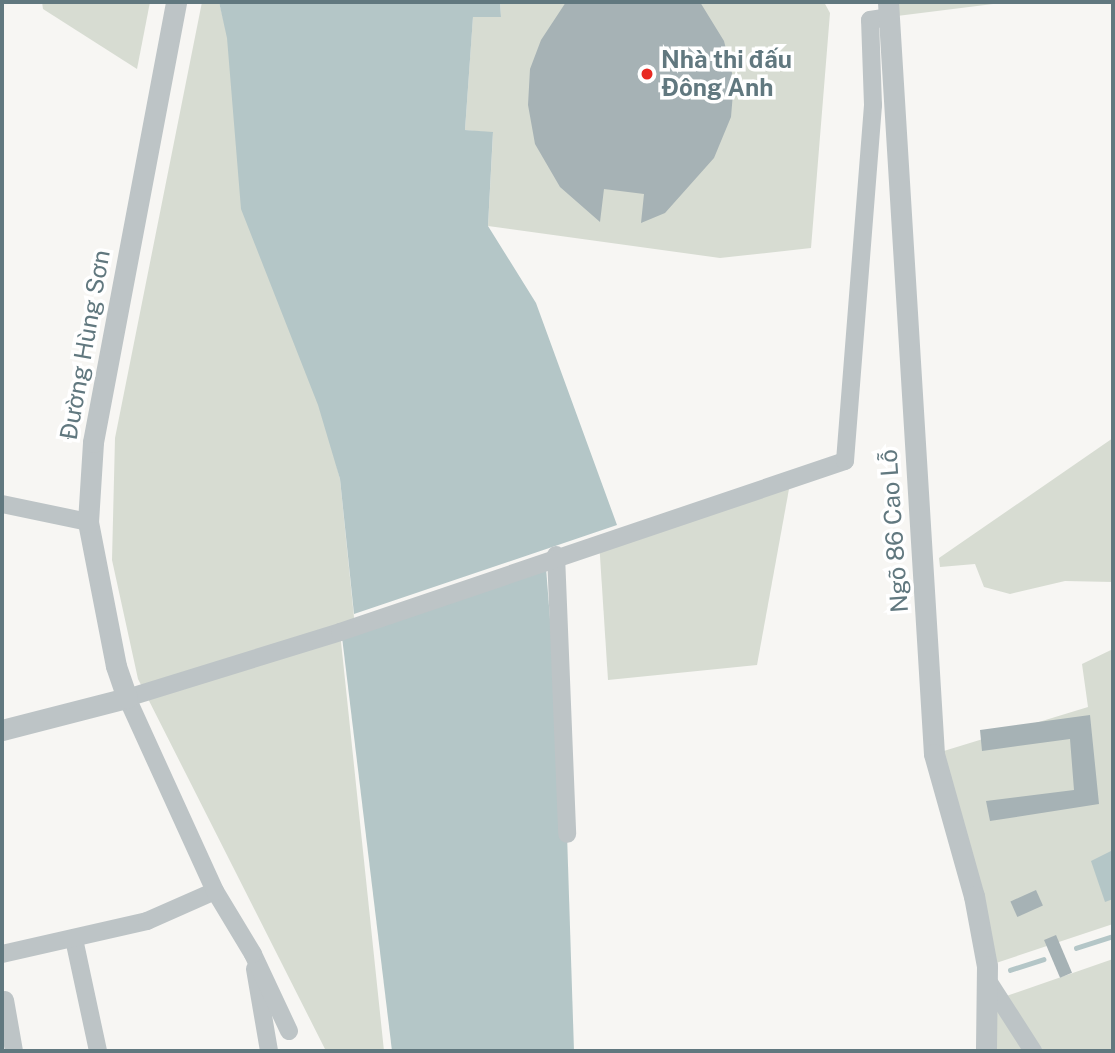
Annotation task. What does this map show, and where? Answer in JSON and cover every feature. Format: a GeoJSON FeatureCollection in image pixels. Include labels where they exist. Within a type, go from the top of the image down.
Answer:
{"type":"FeatureCollection","features":[{"type":"Feature","properties":{"kind":"street","name":"Đường Hùng Sơn"},"geometry":{"type":"LineString","coordinates":[[127,698],[116,666],[88,522],[93,442],[176,2]]}},
{"type":"Feature","properties":{"kind":"street"},"geometry":{"type":"LineString","coordinates":[[3,726],[127,698],[340,632],[556,555],[845,461],[873,105],[870,20],[888,9]]}},
{"type":"Feature","properties":{"kind":"street","name":"Ngõ 86 Cao Lỗ"},"geometry":{"type":"LineString","coordinates":[[888,9],[934,754],[974,896],[990,984],[986,1051]]}},
{"type":"Feature","properties":{"kind":"street"},"geometry":{"type":"LineString","coordinates":[[2,504],[88,522]]}},
{"type":"Feature","properties":{"kind":"street"},"geometry":{"type":"LineString","coordinates":[[556,555],[567,834]]}},
{"type":"Feature","properties":{"kind":"street"},"geometry":{"type":"LineString","coordinates":[[127,698],[215,891],[253,954],[289,1031]]}},
{"type":"Feature","properties":{"kind":"street"},"geometry":{"type":"LineString","coordinates":[[2,954],[147,921],[215,891]]}},
{"type":"Feature","properties":{"kind":"street"},"geometry":{"type":"LineString","coordinates":[[74,939],[98,1051]]}},
{"type":"Feature","properties":{"kind":"street"},"geometry":{"type":"LineString","coordinates":[[253,954],[269,1051]]}},
{"type":"Feature","properties":{"kind":"street"},"geometry":{"type":"LineString","coordinates":[[990,984],[1033,1051]]}},
{"type":"Feature","properties":{"kind":"street"},"geometry":{"type":"LineString","coordinates":[[5,1000],[15,1051]]}},
{"type":"Feature","properties":{"kind":"shaded area"},"geometry":{"type":"Polygon","coordinates":[[[42,2],[150,2],[137,69],[43,9],[42,2]]]}},
{"type":"Feature","properties":{"kind":"shaded area"},"geometry":{"type":"Polygon","coordinates":[[[202,2],[219,2],[340,479],[355,627],[340,632],[384,1051],[326,1051],[138,679],[112,560],[115,438],[202,2]]]}},
{"type":"Feature","properties":{"kind":"shaded area"},"geometry":{"type":"Polygon","coordinates":[[[219,2],[500,2],[501,17],[473,17],[465,130],[493,132],[488,226],[536,303],[617,525],[354,614],[340,479],[318,405],[241,209],[227,38],[219,2]]]}},
{"type":"Feature","properties":{"kind":"shaded area","name":"Nhà thi đấu Đông Anh"},"geometry":{"type":"Polygon","coordinates":[[[500,2],[824,2],[830,13],[811,248],[720,258],[488,226],[493,133],[465,130],[473,16],[501,17],[500,2]]]}},
{"type":"Feature","properties":{"kind":"shaded area"},"geometry":{"type":"Polygon","coordinates":[[[888,2],[1009,2],[889,17],[888,2]]]}},
{"type":"Feature","properties":{"kind":"shaded area"},"geometry":{"type":"Polygon","coordinates":[[[1113,438],[1113,582],[1065,581],[1010,594],[984,587],[975,564],[940,567],[939,558],[1113,438]]]}},
{"type":"Feature","properties":{"kind":"shaded area"},"geometry":{"type":"Polygon","coordinates":[[[791,478],[757,665],[608,680],[599,541],[791,478]]]}},
{"type":"Feature","properties":{"kind":"shaded area"},"geometry":{"type":"Polygon","coordinates":[[[546,568],[567,834],[574,1051],[392,1051],[342,637],[546,568]]]}},
{"type":"Feature","properties":{"kind":"shaded area"},"geometry":{"type":"Polygon","coordinates":[[[1113,649],[1113,924],[987,966],[934,754],[1088,707],[1082,664],[1113,649]]]}},
{"type":"Feature","properties":{"kind":"shaded area"},"geometry":{"type":"Polygon","coordinates":[[[1113,850],[1113,899],[1105,902],[1091,861],[1113,850]]]}},
{"type":"Feature","properties":{"kind":"shaded area"},"geometry":{"type":"Polygon","coordinates":[[[1113,959],[1113,1051],[986,1051],[989,1002],[1113,959]]]}},
{"type":"Feature","properties":{"kind":"building"},"geometry":{"type":"Polygon","coordinates":[[[566,2],[700,2],[724,41],[734,81],[731,117],[714,158],[665,213],[641,223],[644,194],[604,189],[600,222],[560,187],[535,144],[528,105],[530,69],[541,40],[566,2]]]}},
{"type":"Feature","properties":{"kind":"building"},"geometry":{"type":"Polygon","coordinates":[[[1090,715],[1099,804],[990,821],[986,801],[1074,790],[1070,739],[982,751],[980,730],[1090,715]]]}},
{"type":"Feature","properties":{"kind":"building"},"geometry":{"type":"Polygon","coordinates":[[[1036,890],[1043,906],[1017,917],[1010,901],[1036,890]]]}},
{"type":"Feature","properties":{"kind":"building"},"geometry":{"type":"Polygon","coordinates":[[[1056,935],[1072,973],[1060,978],[1044,940],[1056,935]]]}},
{"type":"Feature","properties":{"kind":"waterway"},"geometry":{"type":"LineString","coordinates":[[1076,948],[1113,936]]}},
{"type":"Feature","properties":{"kind":"waterway"},"geometry":{"type":"LineString","coordinates":[[1010,970],[1043,959]]}},
{"type":"Feature","properties":{"kind":"place","name":"Nhà thi đấu Đông Anh"},"geometry":{"type":"Point","coordinates":[647,74]}}]}
